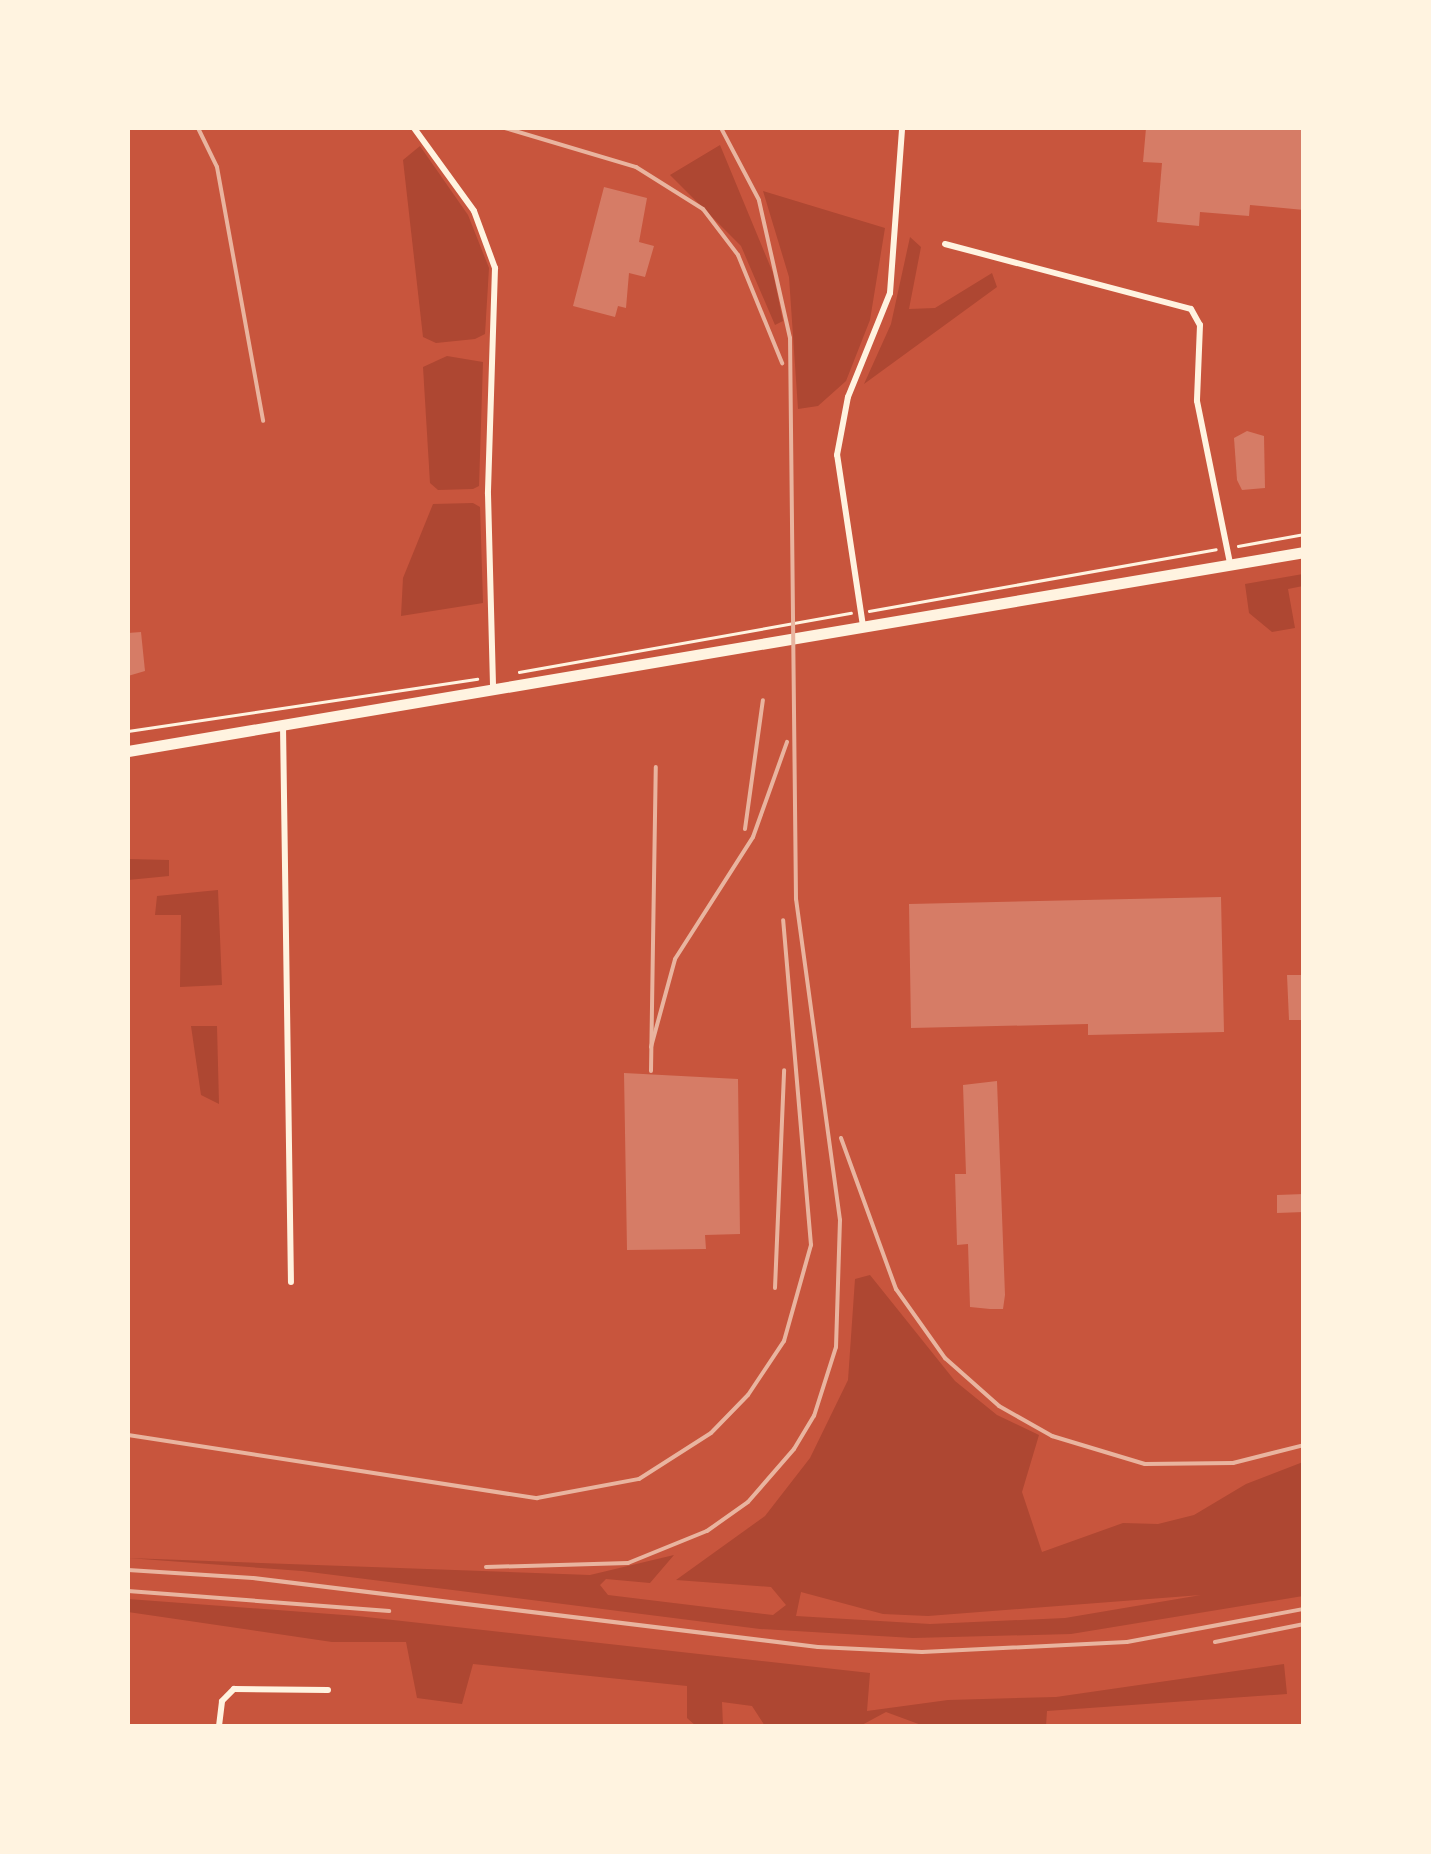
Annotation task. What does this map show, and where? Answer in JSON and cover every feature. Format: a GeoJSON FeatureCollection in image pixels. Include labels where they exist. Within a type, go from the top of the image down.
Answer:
{"type":"FeatureCollection","features":[{"type":"Feature","properties":{"kind":"main road"},"geometry":{"type":"LineString","coordinates":[[128,751],[1304,552]]}},
{"type":"Feature","properties":{"kind":"street"},"geometry":{"type":"LineString","coordinates":[[414,128],[474,210],[495,268],[488,494],[493,690]]}},
{"type":"Feature","properties":{"kind":"street"},"geometry":{"type":"LineString","coordinates":[[863,627],[837,455],[848,397],[890,293],[902,128]]}},
{"type":"Feature","properties":{"kind":"street"},"geometry":{"type":"LineString","coordinates":[[945,244],[1192,309],[1200,325],[1197,402],[1230,564]]}},
{"type":"Feature","properties":{"kind":"street"},"geometry":{"type":"LineString","coordinates":[[283,726],[291,1282]]}},
{"type":"Feature","properties":{"kind":"street"},"geometry":{"type":"LineString","coordinates":[[219,1726],[222,1701],[234,1689],[328,1690]]}},
{"type":"Feature","properties":{"kind":"path"},"geometry":{"type":"LineString","coordinates":[[877,610],[1304,534]]}},
{"type":"Feature","properties":{"kind":"shaded area"},"geometry":{"type":"Polygon","coordinates":[[[720,145],[773,273],[783,321],[775,325],[741,246],[670,175],[720,145]]]}},
{"type":"Feature","properties":{"kind":"shaded area"},"geometry":{"type":"Polygon","coordinates":[[[420,146],[468,215],[489,268],[485,334],[475,339],[436,343],[423,337],[403,160],[420,146]]]}},
{"type":"Feature","properties":{"kind":"shaded area"},"geometry":{"type":"Polygon","coordinates":[[[763,191],[885,228],[870,320],[846,381],[818,406],[798,409],[789,277],[763,191]]]}},
{"type":"Feature","properties":{"kind":"shaded area"},"geometry":{"type":"Polygon","coordinates":[[[910,237],[921,247],[909,309],[935,308],[992,273],[997,287],[864,384],[891,324],[910,237]]]}},
{"type":"Feature","properties":{"kind":"shaded area"},"geometry":{"type":"Polygon","coordinates":[[[447,356],[483,362],[479,486],[473,489],[438,490],[430,483],[423,367],[447,356]]]}},
{"type":"Feature","properties":{"kind":"shaded area"},"geometry":{"type":"Polygon","coordinates":[[[473,503],[480,507],[483,603],[401,616],[403,578],[433,504],[473,503]]]}},
{"type":"Feature","properties":{"kind":"shaded area"},"geometry":{"type":"Polygon","coordinates":[[[1303,574],[1303,586],[1288,589],[1295,628],[1272,632],[1249,613],[1245,584],[1303,574]]]}},
{"type":"Feature","properties":{"kind":"shaded area"},"geometry":{"type":"Polygon","coordinates":[[[128,859],[169,860],[169,876],[128,880],[128,859]]]}},
{"type":"Feature","properties":{"kind":"shaded area"},"geometry":{"type":"Polygon","coordinates":[[[218,890],[222,985],[180,987],[181,915],[155,915],[157,896],[218,890]]]}},
{"type":"Feature","properties":{"kind":"shaded area"},"geometry":{"type":"Polygon","coordinates":[[[191,1026],[217,1026],[219,1104],[201,1095],[191,1026]]]}},
{"type":"Feature","properties":{"kind":"shaded area"},"geometry":{"type":"Polygon","coordinates":[[[870,1275],[955,1381],[997,1415],[1039,1435],[1022,1492],[1042,1552],[1123,1523],[1158,1524],[1194,1515],[1246,1484],[1303,1462],[1303,1596],[1071,1634],[913,1638],[760,1629],[302,1571],[128,1558],[590,1575],[674,1555],[650,1583],[606,1579],[600,1585],[608,1595],[773,1615],[786,1605],[771,1587],[676,1580],[765,1516],[810,1458],[848,1380],[855,1279],[870,1275]],[[801,1592],[796,1616],[930,1624],[1065,1618],[1201,1595],[928,1616],[883,1614],[801,1592]]]}},
{"type":"Feature","properties":{"kind":"shaded area"},"geometry":{"type":"Polygon","coordinates":[[[128,1599],[357,1616],[870,1673],[867,1711],[948,1700],[1056,1697],[1284,1664],[1287,1694],[1047,1711],[1046,1726],[924,1726],[886,1712],[860,1726],[765,1726],[752,1706],[722,1702],[723,1726],[696,1726],[687,1718],[687,1686],[473,1664],[462,1704],[417,1698],[406,1642],[332,1642],[128,1612],[128,1599]]]}},
{"type":"Feature","properties":{"kind":"building"},"geometry":{"type":"Polygon","coordinates":[[[1146,128],[1304,128],[1304,210],[1250,205],[1249,216],[1200,212],[1199,226],[1157,222],[1162,163],[1143,162],[1146,128]]]}},
{"type":"Feature","properties":{"kind":"building"},"geometry":{"type":"Polygon","coordinates":[[[604,187],[647,198],[639,242],[654,246],[645,277],[629,273],[626,308],[618,306],[615,317],[573,306],[604,187]]]}},
{"type":"Feature","properties":{"kind":"building"},"geometry":{"type":"Polygon","coordinates":[[[1247,431],[1264,436],[1265,488],[1242,490],[1237,480],[1234,438],[1247,431]]]}},
{"type":"Feature","properties":{"kind":"building"},"geometry":{"type":"Polygon","coordinates":[[[141,632],[145,671],[128,676],[128,633],[141,632]]]}},
{"type":"Feature","properties":{"kind":"building"},"geometry":{"type":"Polygon","coordinates":[[[1221,897],[1224,1032],[1088,1035],[1088,1024],[911,1028],[909,904],[1221,897]]]}},
{"type":"Feature","properties":{"kind":"building"},"geometry":{"type":"Polygon","coordinates":[[[1287,975],[1304,975],[1304,1020],[1289,1020],[1287,975]]]}},
{"type":"Feature","properties":{"kind":"building"},"geometry":{"type":"Polygon","coordinates":[[[624,1073],[738,1079],[740,1234],[705,1235],[706,1249],[627,1250],[624,1073]]]}},
{"type":"Feature","properties":{"kind":"building"},"geometry":{"type":"Polygon","coordinates":[[[997,1081],[1005,1295],[1003,1309],[990,1309],[970,1307],[968,1244],[957,1245],[955,1174],[966,1174],[963,1085],[997,1081]]]}},
{"type":"Feature","properties":{"kind":"building"},"geometry":{"type":"Polygon","coordinates":[[[1304,1194],[1304,1212],[1277,1213],[1277,1195],[1304,1194]]]}},
{"type":"Feature","properties":{"kind":"railway"},"geometry":{"type":"LineString","coordinates":[[198,128],[217,167],[263,421]]}},
{"type":"Feature","properties":{"kind":"railway"},"geometry":{"type":"LineString","coordinates":[[505,128],[636,167],[703,209],[738,255],[782,363]]}},
{"type":"Feature","properties":{"kind":"railway"},"geometry":{"type":"LineString","coordinates":[[486,1567],[628,1563],[707,1531],[748,1502],[794,1449],[814,1416],[836,1347],[840,1220],[796,899],[790,338],[759,200],[721,128]]}},
{"type":"Feature","properties":{"kind":"railway"},"geometry":{"type":"LineString","coordinates":[[745,829],[763,700]]}},
{"type":"Feature","properties":{"kind":"railway"},"geometry":{"type":"LineString","coordinates":[[651,1047],[675,959],[753,837],[787,742]]}},
{"type":"Feature","properties":{"kind":"railway"},"geometry":{"type":"LineString","coordinates":[[651,1071],[656,767]]}},
{"type":"Feature","properties":{"kind":"railway"},"geometry":{"type":"LineString","coordinates":[[128,1435],[537,1498],[639,1479],[711,1433],[748,1395],[784,1341],[811,1245],[783,920]]}},
{"type":"Feature","properties":{"kind":"railway"},"geometry":{"type":"LineString","coordinates":[[775,1288],[784,1070]]}},
{"type":"Feature","properties":{"kind":"railway"},"geometry":{"type":"LineString","coordinates":[[841,1138],[896,1289],[945,1358],[999,1406],[1052,1436],[1145,1464],[1233,1463],[1304,1445]]}},
{"type":"Feature","properties":{"kind":"railway"},"geometry":{"type":"LineString","coordinates":[[128,1570],[253,1578],[818,1647],[922,1652],[1127,1642],[1304,1609]]}},
{"type":"Feature","properties":{"kind":"railway"},"geometry":{"type":"LineString","coordinates":[[128,1591],[389,1611]]}},
{"type":"Feature","properties":{"kind":"railway"},"geometry":{"type":"LineString","coordinates":[[1215,1642],[1304,1624]]}}]}
